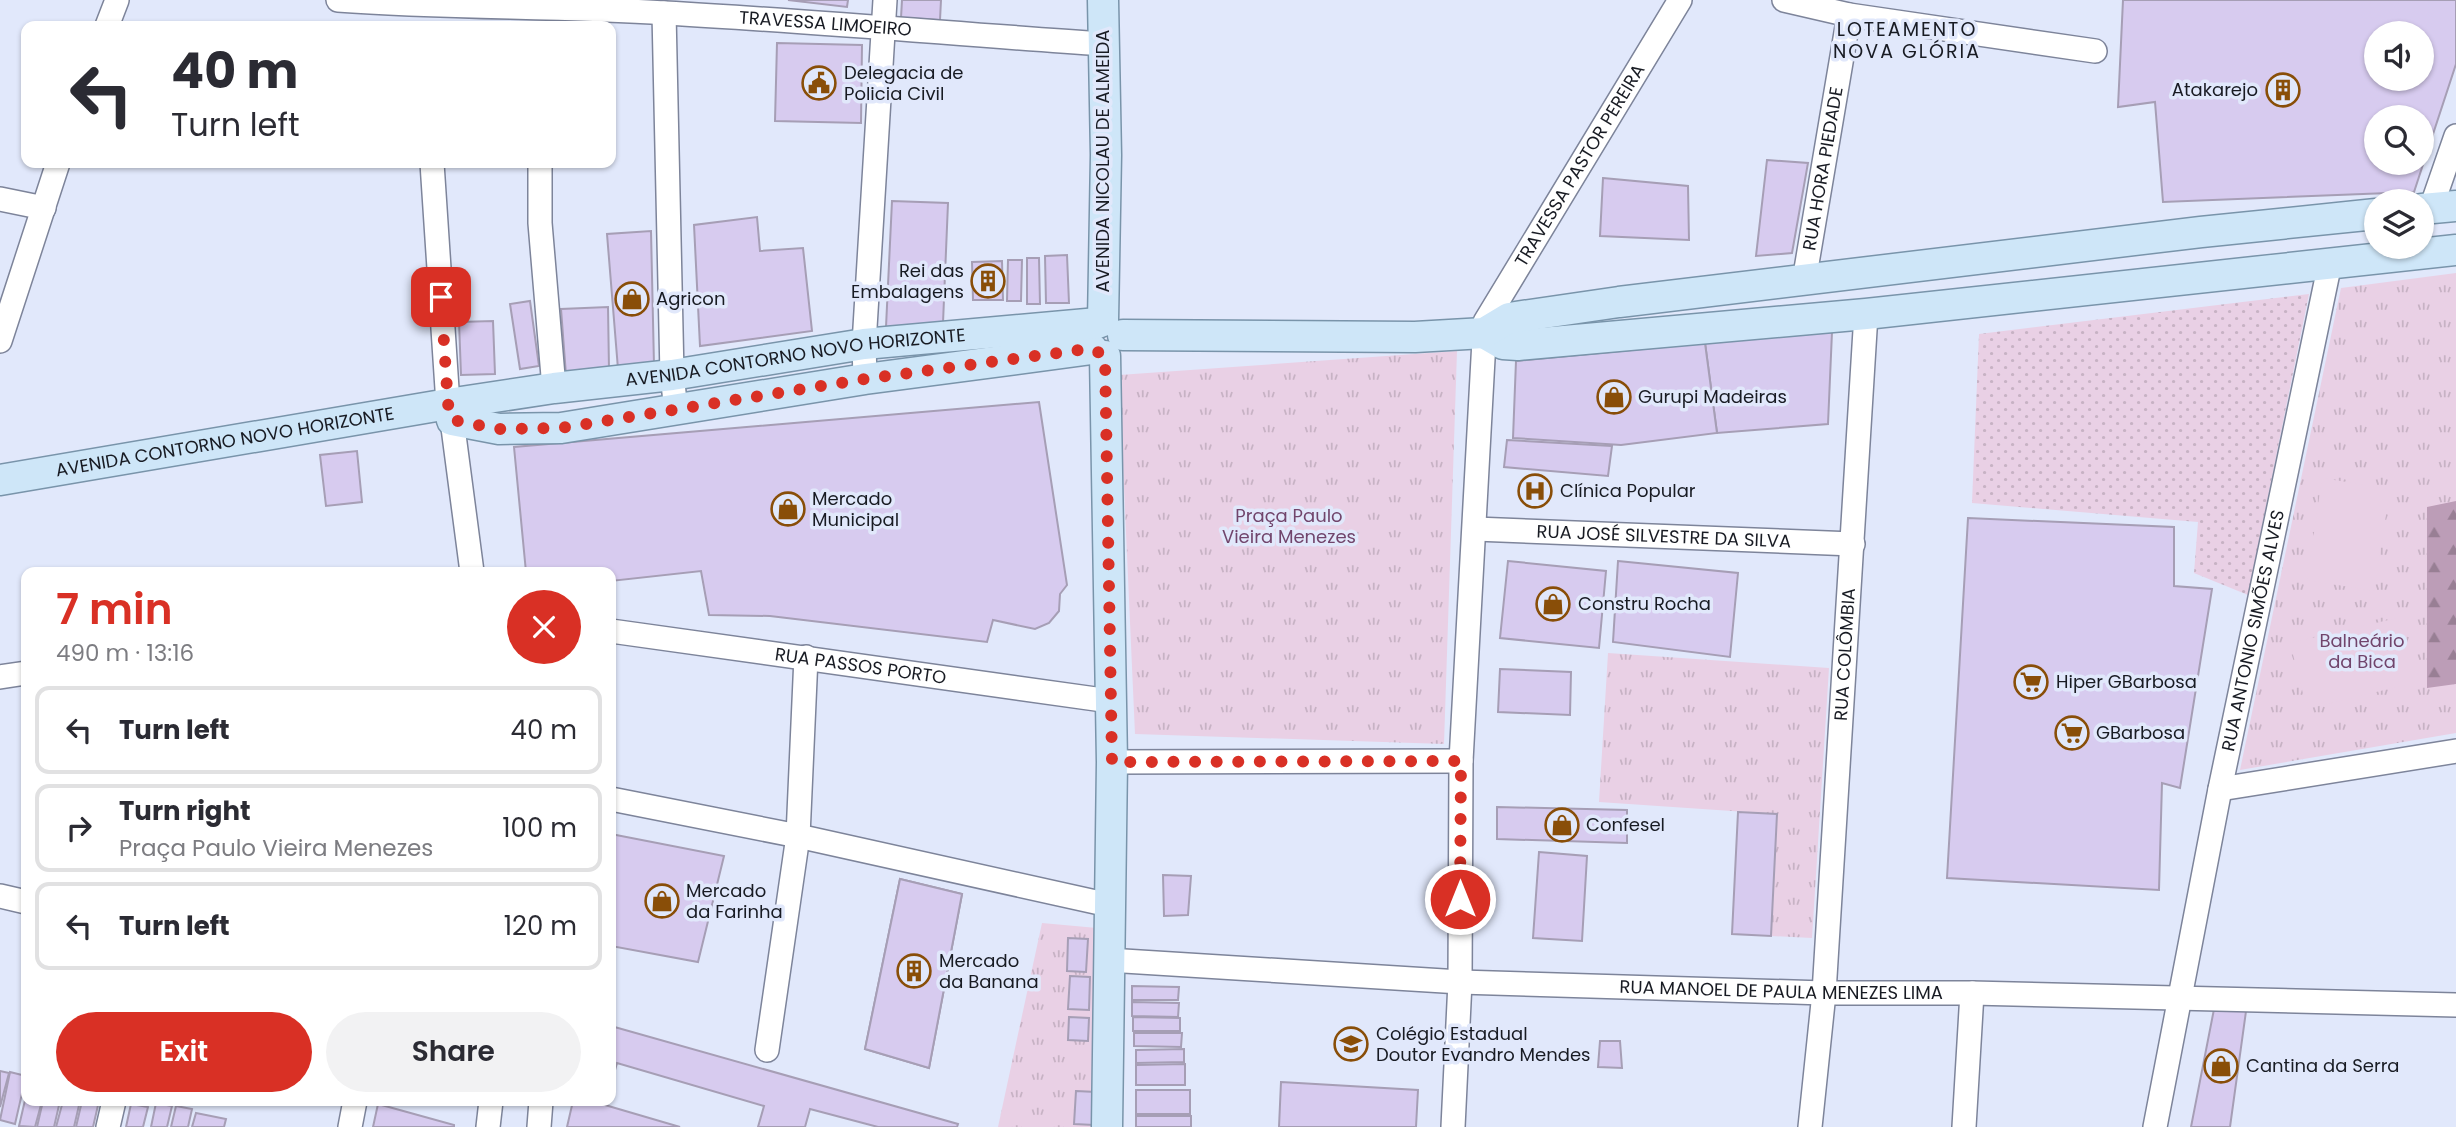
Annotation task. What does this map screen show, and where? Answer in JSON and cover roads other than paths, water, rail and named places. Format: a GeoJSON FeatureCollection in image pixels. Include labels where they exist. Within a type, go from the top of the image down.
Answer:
{"type":"FeatureCollection","features":[{"type":"Feature","properties":{"kind":"main road","name":"AVENIDA NICOLAU DE ALMEIDA"},"geometry":{"type":"LineString","coordinates":[[1103,0],[1106,155],[1104,337]]}},
{"type":"Feature","properties":{"kind":"main road"},"geometry":{"type":"LineString","coordinates":[[1107,1127],[1112,762],[1104,337],[1415,337],[1484,333],[1509,318],[1619,302],[2364,215]]}},
{"type":"Feature","properties":{"kind":"main road"},"geometry":{"type":"LineString","coordinates":[[1484,333],[1503,344],[1518,345],[1866,313],[2456,250]]}},
{"type":"Feature","properties":{"kind":"main road","name":"AVENIDA CONTORNO NOVO HORIZONTE"},"geometry":{"type":"LineString","coordinates":[[0,481],[450,412],[494,398],[554,388],[672,375],[864,344],[1104,337]]}},
{"type":"Feature","properties":{"kind":"main road","name":"AVENIDA CONTORNO NOVO HORIZONTE"},"geometry":{"type":"LineString","coordinates":[[450,412],[499,429],[561,428],[1104,337]]}},
{"type":"Feature","properties":{"kind":"street"},"geometry":{"type":"LineString","coordinates":[[109,21],[117,0]]}},
{"type":"Feature","properties":{"kind":"street","name":"TRAVESSA LIMOEIRO"},"geometry":{"type":"LineString","coordinates":[[338,0],[421,11],[479,3],[541,17],[664,13],[1103,44]]}},
{"type":"Feature","properties":{"kind":"street"},"geometry":{"type":"LineString","coordinates":[[865,379],[864,344],[885,0]]}},
{"type":"Feature","properties":{"kind":"street","name":"TRAVESSA PASTOR PEREIRA"},"geometry":{"type":"LineString","coordinates":[[1484,333],[1485,322],[1680,0]]}},
{"type":"Feature","properties":{"kind":"street"},"geometry":{"type":"LineString","coordinates":[[1784,0],[1849,15],[2095,51]]}},
{"type":"Feature","properties":{"kind":"street"},"geometry":{"type":"LineString","coordinates":[[664,13],[672,375],[676,410]]}},
{"type":"Feature","properties":{"kind":"street","name":"RUA HORA PIEDADE"},"geometry":{"type":"LineString","coordinates":[[1804,281],[1849,15]]}},
{"type":"Feature","properties":{"kind":"street"},"geometry":{"type":"LineString","coordinates":[[2436,208],[2456,136]]}},
{"type":"Feature","properties":{"kind":"street"},"geometry":{"type":"LineString","coordinates":[[0,341],[56,168]]}},
{"type":"Feature","properties":{"kind":"street"},"geometry":{"type":"LineString","coordinates":[[432,168],[450,412],[470,567]]}},
{"type":"Feature","properties":{"kind":"street"},"geometry":{"type":"LineString","coordinates":[[540,168],[540,223],[554,388]]}},
{"type":"Feature","properties":{"kind":"street"},"geometry":{"type":"LineString","coordinates":[[0,199],[44,208]]}},
{"type":"Feature","properties":{"kind":"street","name":"RUA ANTONIO SIMÕES ALVES"},"geometry":{"type":"LineString","coordinates":[[2155,1127],[2220,789],[2330,263]]}},
{"type":"Feature","properties":{"kind":"street","name":"RUA COLÔMBIA"},"geometry":{"type":"LineString","coordinates":[[1810,1127],[1824,993],[1866,313]]}},
{"type":"Feature","properties":{"kind":"street"},"geometry":{"type":"LineString","coordinates":[[1453,1127],[1460,982],[1461,761],[1484,333]]}},
{"type":"Feature","properties":{"kind":"street","name":"RUA JOSÉ SILVESTRE DA SILVA"},"geometry":{"type":"LineString","coordinates":[[1475,529],[1853,544]]}},
{"type":"Feature","properties":{"kind":"street","name":"RUA PASSOS PORTO"},"geometry":{"type":"LineString","coordinates":[[616,632],[1110,701]]}},
{"type":"Feature","properties":{"kind":"street"},"geometry":{"type":"LineString","coordinates":[[767,1050],[798,835],[806,657]]}},
{"type":"Feature","properties":{"kind":"street"},"geometry":{"type":"LineString","coordinates":[[0,677],[21,674]]}},
{"type":"Feature","properties":{"kind":"street"},"geometry":{"type":"LineString","coordinates":[[2220,789],[2456,751]]}},
{"type":"Feature","properties":{"kind":"street"},"geometry":{"type":"LineString","coordinates":[[1112,762],[1461,761]]}},
{"type":"Feature","properties":{"kind":"street"},"geometry":{"type":"LineString","coordinates":[[616,800],[798,835],[1109,905]]}},
{"type":"Feature","properties":{"kind":"street"},"geometry":{"type":"LineString","coordinates":[[0,896],[21,901]]}},
{"type":"Feature","properties":{"kind":"street","name":"RUA MANOEL DE PAULA MENEZES LIMA"},"geometry":{"type":"LineString","coordinates":[[1108,960],[1460,982],[1824,993],[1972,993],[2456,1005]]}},
{"type":"Feature","properties":{"kind":"street"},"geometry":{"type":"LineString","coordinates":[[1964,1127],[1972,993]]}},
{"type":"Feature","properties":{"kind":"street"},"geometry":{"type":"LineString","coordinates":[[108,1127],[113,1106]]}},
{"type":"Feature","properties":{"kind":"street"},"geometry":{"type":"LineString","coordinates":[[350,1127],[354,1106]]}},
{"type":"Feature","properties":{"kind":"street"},"geometry":{"type":"LineString","coordinates":[[488,1127],[490,1106]]}},
{"type":"Feature","properties":{"kind":"street"},"geometry":{"type":"LineString","coordinates":[[539,1127],[541,1106]]}},
{"type":"Feature","properties":{"kind":"place","name":"Delegacia de Policia Civil"},"geometry":{"type":"Point","coordinates":[819,83]}},
{"type":"Feature","properties":{"kind":"place","name":"Atakarejo"},"geometry":{"type":"Point","coordinates":[2283,90]}},
{"type":"Feature","properties":{"kind":"place","name":"Rei das Embalagens"},"geometry":{"type":"Point","coordinates":[988,281]}},
{"type":"Feature","properties":{"kind":"place","name":"Agricon"},"geometry":{"type":"Point","coordinates":[632,299]}},
{"type":"Feature","properties":{"kind":"place","name":"Gurupi Madeiras"},"geometry":{"type":"Point","coordinates":[1614,397]}},
{"type":"Feature","properties":{"kind":"place","name":"Clínica Popular"},"geometry":{"type":"Point","coordinates":[1535,491]}},
{"type":"Feature","properties":{"kind":"place","name":"Mercado Municipal"},"geometry":{"type":"Point","coordinates":[788,509]}},
{"type":"Feature","properties":{"kind":"place","name":"Constru Rocha"},"geometry":{"type":"Point","coordinates":[1553,604]}},
{"type":"Feature","properties":{"kind":"place","name":"Hiper GBarbosa"},"geometry":{"type":"Point","coordinates":[2031,682]}},
{"type":"Feature","properties":{"kind":"place","name":"GBarbosa"},"geometry":{"type":"Point","coordinates":[2072,733]}},
{"type":"Feature","properties":{"kind":"place","name":"Confesel"},"geometry":{"type":"Point","coordinates":[1562,825]}},
{"type":"Feature","properties":{"kind":"place","name":"Mercado da Farinha"},"geometry":{"type":"Point","coordinates":[662,901]}},
{"type":"Feature","properties":{"kind":"place","name":"Mercado da Banana"},"geometry":{"type":"Point","coordinates":[914,971]}},
{"type":"Feature","properties":{"kind":"place","name":"Colégio Estadual Doutor Evandro Mendes"},"geometry":{"type":"Point","coordinates":[1351,1044]}},
{"type":"Feature","properties":{"kind":"place","name":"Cantina da Serra"},"geometry":{"type":"Point","coordinates":[2221,1066]}},
{"type":"Feature","properties":{"kind":"district","name":"LOTEAMENTO NOVA GLÓRIA"},"geometry":{"type":"Point","coordinates":[1907,40]}},
{"type":"Feature","properties":{"kind":"park label","name":"Praça Paulo Vieira Menezes"},"geometry":{"type":"Point","coordinates":[1289,526]}},
{"type":"Feature","properties":{"kind":"park label","name":"Balneário da Bica"},"geometry":{"type":"Point","coordinates":[2362,651]}}]}
